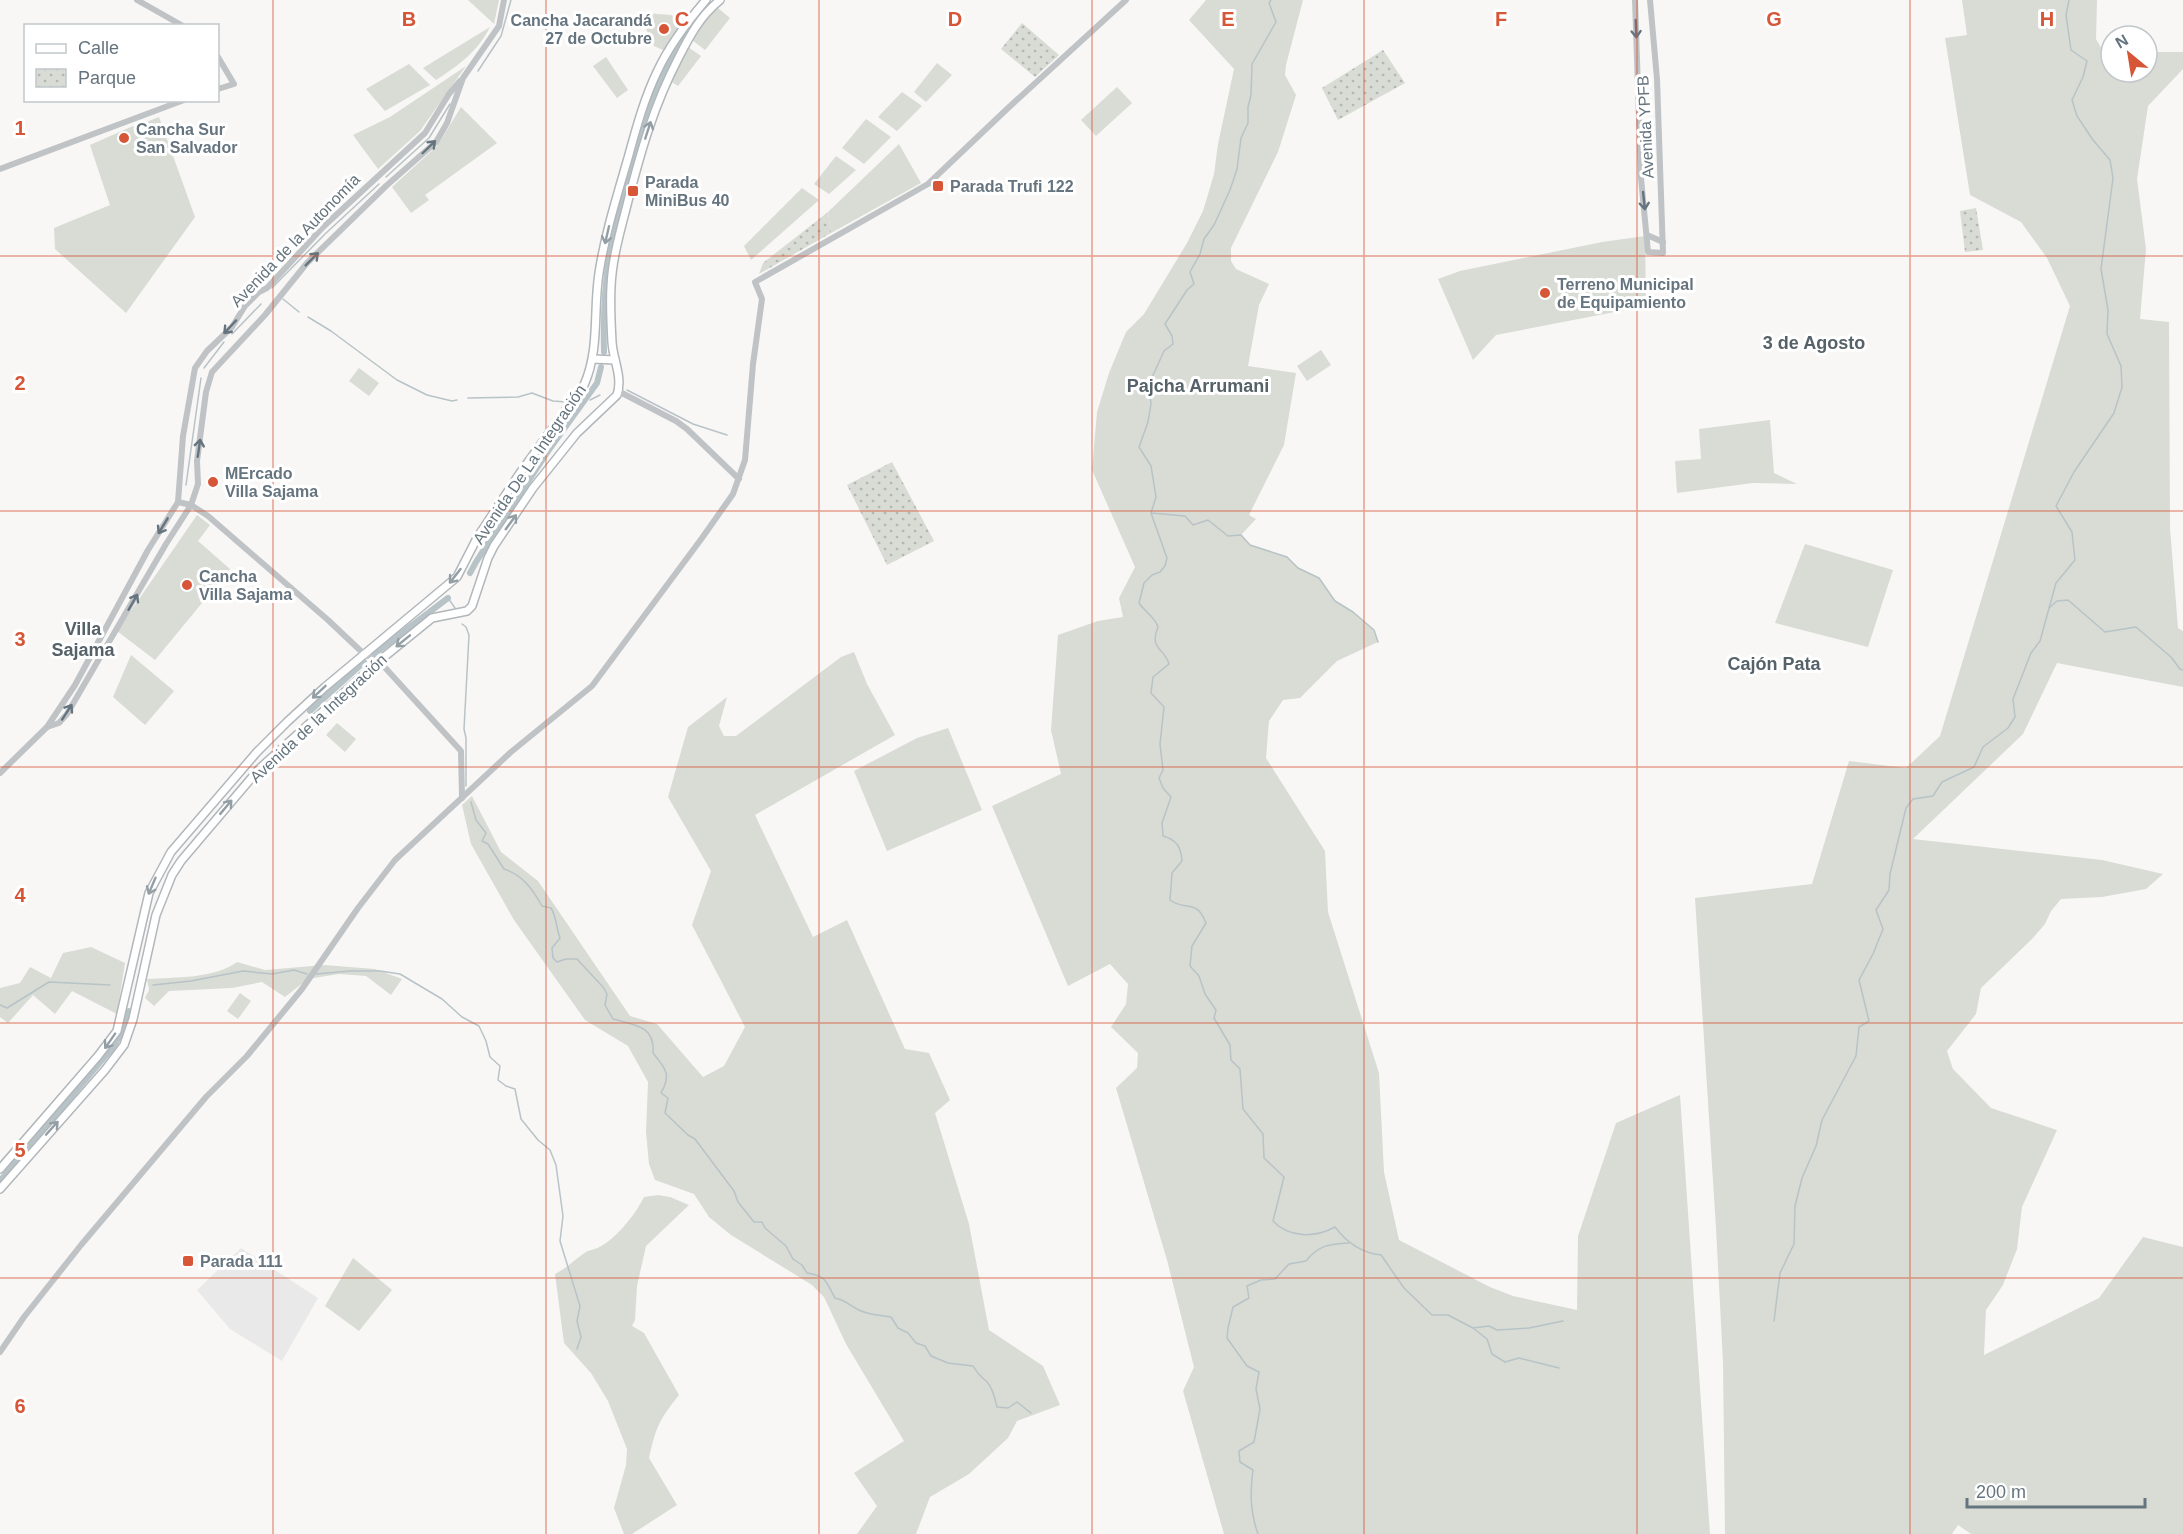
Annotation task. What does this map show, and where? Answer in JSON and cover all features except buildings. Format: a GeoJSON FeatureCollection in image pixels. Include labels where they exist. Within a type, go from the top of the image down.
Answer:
{"type":"FeatureCollection","features":[{"type":"Feature","properties":{"kind":"main road","name":"Avenida De La Integración"},"geometry":{"type":"LineString","coordinates":[[364,654],[457,577],[477,537],[584,385],[593,359],[596,338],[599,273],[636,129],[658,70],[689,20],[706,0]]}},
{"type":"Feature","properties":{"kind":"main road"},"geometry":{"type":"LineString","coordinates":[[618,391],[619,382],[612,343],[613,267],[644,140],[658,100],[687,41],[708,10],[720,0]]}},
{"type":"Feature","properties":{"kind":"main road"},"geometry":{"type":"LineString","coordinates":[[593,359],[615,360]]}},
{"type":"Feature","properties":{"kind":"main road","name":"Avenida De La Integración"},"geometry":{"type":"LineString","coordinates":[[467,611],[472,606],[494,546],[533,488],[577,433],[603,411],[617,396],[618,391]]}},
{"type":"Feature","properties":{"kind":"main road","name":"Avenida de la Integración"},"geometry":{"type":"LineString","coordinates":[[0,1189],[118,1054],[129,1033],[156,915],[172,874],[181,861],[259,769],[379,662],[432,618],[467,611]]}},
{"type":"Feature","properties":{"kind":"main road","name":"Avenida de la Integración"},"geometry":{"type":"LineString","coordinates":[[0,1169],[117,1031],[149,893],[171,852],[257,752],[325,687],[364,654]]}},
{"type":"Feature","properties":{"kind":"main road"},"geometry":{"type":"LineString","coordinates":[[128,986],[140,986]]}},
{"type":"Feature","properties":{"kind":"street"},"geometry":{"type":"LineString","coordinates":[[137,0],[179,24]]}},
{"type":"Feature","properties":{"kind":"street"},"geometry":{"type":"LineString","coordinates":[[463,78],[499,26],[504,0]]}},
{"type":"Feature","properties":{"kind":"street"},"geometry":{"type":"LineString","coordinates":[[0,1352],[24,1317],[81,1245],[206,1097],[247,1056],[305,986],[383,873],[511,752],[592,686],[702,538],[733,494],[745,460],[753,364],[762,299],[754,282],[928,184],[1126,0]]}},
{"type":"Feature","properties":{"kind":"street","name":"Avenida YPFB"},"geometry":{"type":"LineString","coordinates":[[1635,0],[1641,178],[1648,252],[1663,253],[1657,79],[1650,0]]}},
{"type":"Feature","properties":{"kind":"street"},"geometry":{"type":"LineString","coordinates":[[219,59],[234,84],[219,89]]}},
{"type":"Feature","properties":{"kind":"street","name":"Avenida de la Autonomía"},"geometry":{"type":"LineString","coordinates":[[47,727],[59,723],[67,714],[191,505],[198,484],[197,461],[206,392],[212,372],[307,263],[386,186],[436,142],[447,123],[463,78]]}},
{"type":"Feature","properties":{"kind":"street","name":"Avenida de la Autonomía"},"geometry":{"type":"LineString","coordinates":[[0,773],[47,727],[75,685],[148,550],[178,502],[183,436],[195,368],[207,351],[232,327],[245,306],[259,292],[267,288],[331,219],[425,133],[449,94],[463,78]]}},
{"type":"Feature","properties":{"kind":"street"},"geometry":{"type":"LineString","coordinates":[[0,169],[179,102]]}},
{"type":"Feature","properties":{"kind":"street"},"geometry":{"type":"LineString","coordinates":[[1647,235],[1663,242]]}},
{"type":"Feature","properties":{"kind":"street"},"geometry":{"type":"LineString","coordinates":[[618,391],[676,421],[739,479]]}},
{"type":"Feature","properties":{"kind":"street"},"geometry":{"type":"LineString","coordinates":[[178,502],[191,505],[212,519],[364,654],[379,662],[462,751],[462,798]]}},
{"type":"Feature","properties":{"kind":"shaded area"},"geometry":{"type":"Polygon","coordinates":[[[241,1248],[318,1298],[282,1361],[230,1329],[197,1290],[241,1248]]]}},
{"type":"Feature","properties":{"kind":"green space"},"geometry":{"type":"Polygon","coordinates":[[[468,0],[499,0],[494,24],[468,0]]]}},
{"type":"Feature","properties":{"kind":"green space"},"geometry":{"type":"Polygon","coordinates":[[[1206,0],[1303,0],[1285,75],[1296,95],[1278,152],[1231,248],[1231,261],[1236,269],[1269,284],[1259,305],[1248,366],[1296,373],[1284,445],[1249,515],[1256,519],[1241,535],[1250,545],[1287,557],[1298,568],[1319,578],[1335,601],[1353,612],[1374,630],[1378,642],[1337,661],[1300,698],[1283,700],[1269,721],[1266,758],[1325,851],[1328,912],[1379,1073],[1384,1172],[1399,1240],[1490,1287],[1513,1296],[1577,1310],[1578,1236],[1616,1123],[1680,1095],[1710,1534],[1224,1534],[1183,1391],[1194,1367],[1167,1260],[1116,1088],[1137,1068],[1138,1053],[1111,1027],[1126,1004],[1128,984],[1110,964],[1068,986],[992,806],[1061,774],[1051,730],[1058,635],[1098,621],[1123,617],[1119,598],[1135,567],[1092,470],[1097,412],[1109,373],[1126,332],[1144,314],[1187,243],[1203,211],[1214,174],[1234,69],[1189,20],[1206,0]]]}},
{"type":"Feature","properties":{"kind":"green space"},"geometry":{"type":"Polygon","coordinates":[[[1962,0],[2097,0],[2096,39],[2099,44],[2099,84],[2159,84],[2159,52],[2183,52],[2183,69],[2148,106],[2137,179],[2146,249],[2140,319],[2169,322],[2170,528],[2178,628],[2183,631],[2183,687],[2057,663],[2023,734],[1913,839],[2102,860],[2163,874],[2146,889],[2102,897],[2061,899],[2032,939],[1981,988],[1976,1014],[1947,1051],[1953,1069],[1991,1108],[2057,1130],[2022,1207],[2017,1249],[2003,1285],[1986,1310],[1984,1355],[2099,1298],[2143,1237],[2183,1247],[2183,1534],[1971,1534],[1958,1525],[1952,1534],[1725,1534],[1723,1362],[1695,898],[1812,884],[1849,761],[1906,768],[1940,736],[2070,306],[2047,258],[2021,222],[1970,195],[1945,38],[1967,35],[1962,0]]]}},
{"type":"Feature","properties":{"kind":"green space"},"geometry":{"type":"Polygon","coordinates":[[[718,8],[730,18],[705,50],[692,40],[704,22],[718,8]]]}},
{"type":"Feature","properties":{"kind":"green space"},"geometry":{"type":"Polygon","coordinates":[[[646,13],[671,15],[682,23],[665,51],[654,46],[641,18],[646,13]]]}},
{"type":"Feature","properties":{"kind":"green space"},"geometry":{"type":"Polygon","coordinates":[[[1022,23],[1059,55],[1035,77],[1001,49],[1022,23]]]}},
{"type":"Feature","properties":{"kind":"green space"},"geometry":{"type":"Polygon","coordinates":[[[490,27],[467,57],[436,80],[423,68],[490,27]]]}},
{"type":"Feature","properties":{"kind":"green space"},"geometry":{"type":"Polygon","coordinates":[[[688,47],[701,56],[678,86],[670,81],[688,47]]]}},
{"type":"Feature","properties":{"kind":"green space"},"geometry":{"type":"Polygon","coordinates":[[[1383,50],[1405,83],[1338,120],[1322,88],[1383,50]]]}},
{"type":"Feature","properties":{"kind":"green space"},"geometry":{"type":"Polygon","coordinates":[[[606,57],[628,90],[617,98],[593,66],[606,57]]]}},
{"type":"Feature","properties":{"kind":"green space"},"geometry":{"type":"Polygon","coordinates":[[[937,63],[952,75],[926,102],[914,92],[937,63]]]}},
{"type":"Feature","properties":{"kind":"green space"},"geometry":{"type":"Polygon","coordinates":[[[409,64],[430,85],[385,111],[366,89],[409,64]]]}},
{"type":"Feature","properties":{"kind":"green space"},"geometry":{"type":"Polygon","coordinates":[[[466,66],[420,131],[378,169],[353,135],[390,117],[466,66]]]}},
{"type":"Feature","properties":{"kind":"green space"},"geometry":{"type":"Polygon","coordinates":[[[1117,87],[1132,103],[1096,136],[1081,120],[1117,87]]]}},
{"type":"Feature","properties":{"kind":"green space"},"geometry":{"type":"Polygon","coordinates":[[[902,92],[922,106],[897,131],[878,117],[902,92]]]}},
{"type":"Feature","properties":{"kind":"green space"},"geometry":{"type":"Polygon","coordinates":[[[461,107],[497,143],[425,195],[429,200],[411,213],[392,187],[437,146],[461,107]]]}},
{"type":"Feature","properties":{"kind":"green space"},"geometry":{"type":"Polygon","coordinates":[[[159,117],[195,217],[126,313],[55,249],[54,228],[110,205],[90,145],[159,117]]]}},
{"type":"Feature","properties":{"kind":"green space"},"geometry":{"type":"Polygon","coordinates":[[[866,119],[891,137],[864,164],[842,148],[866,119]]]}},
{"type":"Feature","properties":{"kind":"green space"},"geometry":{"type":"Polygon","coordinates":[[[899,144],[921,183],[831,233],[828,212],[899,144]]]}},
{"type":"Feature","properties":{"kind":"green space"},"geometry":{"type":"Polygon","coordinates":[[[836,156],[856,170],[829,194],[814,184],[836,156]]]}},
{"type":"Feature","properties":{"kind":"green space"},"geometry":{"type":"Polygon","coordinates":[[[802,188],[819,200],[751,260],[744,246],[802,188]]]}},
{"type":"Feature","properties":{"kind":"green space"},"geometry":{"type":"Polygon","coordinates":[[[1976,208],[1983,250],[1965,252],[1960,211],[1976,208]]]}},
{"type":"Feature","properties":{"kind":"green space"},"geometry":{"type":"Polygon","coordinates":[[[828,212],[831,233],[759,274],[763,263],[828,212]]]}},
{"type":"Feature","properties":{"kind":"green space","name":"Terreno Municipal de Equipamiento"},"geometry":{"type":"Polygon","coordinates":[[[1645,236],[1646,306],[1496,335],[1473,360],[1438,279],[1460,271],[1602,242],[1645,236]]]}},
{"type":"Feature","properties":{"kind":"green space"},"geometry":{"type":"Polygon","coordinates":[[[1321,350],[1331,365],[1307,381],[1297,366],[1321,350]]]}},
{"type":"Feature","properties":{"kind":"green space"},"geometry":{"type":"Polygon","coordinates":[[[359,368],[379,383],[369,396],[349,381],[359,368]]]}},
{"type":"Feature","properties":{"kind":"green space"},"geometry":{"type":"Polygon","coordinates":[[[1770,420],[1774,473],[1797,484],[1753,483],[1677,493],[1675,461],[1701,459],[1699,429],[1770,420]]]}},
{"type":"Feature","properties":{"kind":"green space"},"geometry":{"type":"Polygon","coordinates":[[[892,462],[934,541],[887,565],[847,485],[892,462]]]}},
{"type":"Feature","properties":{"kind":"green space"},"geometry":{"type":"Polygon","coordinates":[[[197,515],[210,525],[198,541],[230,569],[155,660],[117,631],[197,515]]]}},
{"type":"Feature","properties":{"kind":"green space"},"geometry":{"type":"Polygon","coordinates":[[[1805,544],[1893,570],[1868,647],[1775,623],[1805,544]]]}},
{"type":"Feature","properties":{"kind":"green space"},"geometry":{"type":"Polygon","coordinates":[[[854,652],[867,684],[895,735],[755,815],[813,937],[847,920],[905,1049],[929,1053],[950,1100],[935,1113],[969,1224],[989,1330],[1043,1366],[1060,1405],[1017,1421],[1008,1438],[969,1474],[930,1497],[916,1534],[857,1534],[877,1506],[854,1473],[904,1441],[846,1344],[824,1297],[812,1285],[731,1235],[709,1217],[694,1194],[655,1180],[649,1164],[646,1132],[648,1082],[628,1046],[585,1020],[514,920],[471,844],[462,805],[472,796],[501,852],[538,881],[630,1016],[657,1024],[703,1077],[724,1066],[745,1027],[692,925],[711,871],[668,797],[688,727],[727,697],[719,726],[724,736],[736,736],[841,657],[854,652]]]}},
{"type":"Feature","properties":{"kind":"green space"},"geometry":{"type":"Polygon","coordinates":[[[131,655],[174,691],[145,725],[113,697],[131,655]]]}},
{"type":"Feature","properties":{"kind":"green space"},"geometry":{"type":"Polygon","coordinates":[[[337,723],[356,739],[345,752],[326,735],[337,723]]]}},
{"type":"Feature","properties":{"kind":"green space"},"geometry":{"type":"Polygon","coordinates":[[[948,728],[982,810],[887,851],[854,771],[917,738],[948,728]]]}},
{"type":"Feature","properties":{"kind":"green space"},"geometry":{"type":"Polygon","coordinates":[[[91,947],[125,963],[117,1014],[72,991],[55,1014],[33,995],[8,1023],[0,1017],[0,988],[20,983],[30,967],[51,978],[63,953],[91,947]]]}},
{"type":"Feature","properties":{"kind":"green space"},"geometry":{"type":"Polygon","coordinates":[[[237,962],[265,970],[324,965],[375,969],[402,979],[391,995],[366,976],[339,974],[308,979],[285,997],[262,982],[232,988],[169,991],[154,1006],[145,998],[149,990],[147,979],[217,972],[237,962]]]}},
{"type":"Feature","properties":{"kind":"green space"},"geometry":{"type":"Polygon","coordinates":[[[240,993],[251,1001],[238,1019],[227,1011],[240,993]]]}},
{"type":"Feature","properties":{"kind":"green space"},"geometry":{"type":"Polygon","coordinates":[[[658,1195],[689,1205],[646,1246],[637,1286],[635,1320],[632,1326],[644,1333],[679,1395],[659,1424],[649,1458],[677,1505],[632,1534],[624,1534],[614,1508],[626,1465],[627,1449],[608,1401],[591,1373],[564,1343],[555,1274],[616,1234],[630,1220],[644,1197],[658,1195]]]}},
{"type":"Feature","properties":{"kind":"green space"},"geometry":{"type":"Polygon","coordinates":[[[353,1258],[392,1290],[359,1331],[325,1306],[353,1258]]]}},
{"type":"Feature","properties":{"kind":"waterway"},"geometry":{"type":"LineString","coordinates":[[478,71],[501,36],[511,0]]}},
{"type":"Feature","properties":{"kind":"waterway"},"geometry":{"type":"LineString","coordinates":[[1271,0],[1269,3],[1276,22],[1252,64],[1248,123],[1241,138],[1237,169],[1230,190],[1214,225],[1204,239],[1200,254],[1190,272],[1194,284],[1187,290],[1165,324],[1172,336],[1173,344],[1164,351],[1149,384],[1151,404],[1148,422],[1139,447],[1151,466],[1156,497],[1151,513],[1167,558],[1160,572],[1152,575],[1144,583],[1139,603],[1157,623],[1156,644],[1169,664],[1153,677],[1151,693],[1164,707],[1160,744],[1163,770],[1159,778],[1163,788],[1171,797],[1162,823],[1163,836],[1177,845],[1182,861],[1172,873],[1170,900],[1195,908],[1206,923],[1192,946],[1190,966],[1199,976],[1205,994],[1216,1010],[1214,1018],[1230,1045],[1231,1060],[1240,1069],[1243,1109],[1263,1134],[1264,1158],[1284,1177],[1273,1221],[1287,1231],[1302,1234],[1319,1233],[1335,1227],[1355,1246],[1381,1255],[1404,1288],[1432,1315],[1448,1315],[1473,1328],[1489,1326],[1497,1330],[1529,1328],[1563,1321]]}},
{"type":"Feature","properties":{"kind":"waterway"},"geometry":{"type":"LineString","coordinates":[[1774,1321],[1780,1273],[1794,1244],[1795,1206],[1802,1178],[1816,1146],[1822,1120],[1856,1056],[1859,1027],[1869,1021],[1859,980],[1883,929],[1876,910],[1889,890],[1890,874],[1906,808],[1913,799],[1933,796],[1942,782],[1974,767],[1983,747],[2008,728],[2015,717],[2013,699],[2031,653],[2040,641],[2056,583],[2075,560],[2072,532],[2056,506],[2074,472],[2114,413],[2122,387],[2121,366],[2107,334],[2108,310],[2101,269],[2113,178],[2110,160],[2077,116],[2072,100],[2083,77],[2087,61],[2071,50],[2066,15],[2069,0]]}},
{"type":"Feature","properties":{"kind":"waterway"},"geometry":{"type":"LineString","coordinates":[[604,352],[605,293],[610,249],[642,127],[663,74],[676,48],[699,12]]}},
{"type":"Feature","properties":{"kind":"waterway"},"geometry":{"type":"LineString","coordinates":[[386,177],[429,138],[450,104]]}},
{"type":"Feature","properties":{"kind":"waterway"},"geometry":{"type":"LineString","coordinates":[[272,288],[379,184]]}},
{"type":"Feature","properties":{"kind":"waterway"},"geometry":{"type":"LineString","coordinates":[[283,299],[299,312]]}},
{"type":"Feature","properties":{"kind":"waterway"},"geometry":{"type":"LineString","coordinates":[[232,334],[261,304]]}},
{"type":"Feature","properties":{"kind":"waterway"},"geometry":{"type":"LineString","coordinates":[[308,317],[331,331],[397,380],[427,395],[452,401],[457,400]]}},
{"type":"Feature","properties":{"kind":"waterway"},"geometry":{"type":"LineString","coordinates":[[204,368],[224,342]]}},
{"type":"Feature","properties":{"kind":"waterway"},"geometry":{"type":"LineString","coordinates":[[470,573],[546,454],[597,383],[601,367]]}},
{"type":"Feature","properties":{"kind":"waterway"},"geometry":{"type":"LineString","coordinates":[[186,485],[201,378]]}},
{"type":"Feature","properties":{"kind":"waterway"},"geometry":{"type":"LineString","coordinates":[[627,390],[693,424],[727,435]]}},
{"type":"Feature","properties":{"kind":"waterway"},"geometry":{"type":"LineString","coordinates":[[468,398],[518,397],[532,393],[553,401],[567,402]]}},
{"type":"Feature","properties":{"kind":"waterway"},"geometry":{"type":"LineString","coordinates":[[590,400],[600,395]]}},
{"type":"Feature","properties":{"kind":"waterway"},"geometry":{"type":"LineString","coordinates":[[1151,513],[1185,516],[1193,525],[1208,520],[1228,536],[1241,535],[1250,545],[1287,557],[1298,568],[1319,578],[1335,601],[1353,612],[1374,630],[1378,642]]}},
{"type":"Feature","properties":{"kind":"waterway"},"geometry":{"type":"LineString","coordinates":[[448,598],[455,608]]}},
{"type":"Feature","properties":{"kind":"waterway"},"geometry":{"type":"LineString","coordinates":[[370,657],[448,598]]}},
{"type":"Feature","properties":{"kind":"waterway"},"geometry":{"type":"LineString","coordinates":[[2049,608],[2057,601],[2068,600],[2105,632],[2136,627],[2183,670]]}},
{"type":"Feature","properties":{"kind":"waterway"},"geometry":{"type":"LineString","coordinates":[[462,624],[469,635],[464,729],[466,786]]}},
{"type":"Feature","properties":{"kind":"waterway"},"geometry":{"type":"LineString","coordinates":[[310,711],[364,662]]}},
{"type":"Feature","properties":{"kind":"waterway"},"geometry":{"type":"LineString","coordinates":[[471,802],[476,820],[486,833],[482,841],[488,844],[504,869],[517,875],[527,884],[542,906],[551,908],[560,938],[552,948],[553,958],[557,962],[577,959],[603,987],[607,994],[605,1005],[613,1019],[642,1028],[651,1037],[653,1053],[666,1072],[666,1081],[661,1093],[668,1098],[665,1113],[695,1139],[754,1222],[762,1222],[765,1228],[786,1246],[793,1259],[802,1265],[807,1273],[822,1278],[835,1298],[865,1312],[891,1317],[898,1328],[908,1333],[916,1343],[925,1346],[931,1356],[948,1363],[973,1366],[991,1387],[997,1407],[1008,1408],[1017,1402],[1031,1413]]}},
{"type":"Feature","properties":{"kind":"waterway"},"geometry":{"type":"LineString","coordinates":[[153,985],[191,981],[243,971],[272,974],[294,970],[307,974]]}},
{"type":"Feature","properties":{"kind":"waterway"},"geometry":{"type":"LineString","coordinates":[[316,974],[350,971],[400,974],[442,999],[462,1017],[479,1026],[490,1057],[500,1066],[498,1080],[515,1089],[521,1119],[538,1140],[550,1150],[556,1165],[563,1216],[560,1241],[580,1306],[577,1321],[581,1337],[577,1349]]}},
{"type":"Feature","properties":{"kind":"waterway"},"geometry":{"type":"LineString","coordinates":[[0,1005],[7,1008],[49,982],[110,985]]}},
{"type":"Feature","properties":{"kind":"waterway"},"geometry":{"type":"LineString","coordinates":[[0,1181],[113,1047],[121,1034],[129,1011]]}},
{"type":"Feature","properties":{"kind":"waterway"},"geometry":{"type":"LineString","coordinates":[[1258,1534],[1251,1502],[1253,1470],[1240,1462],[1239,1451],[1254,1442],[1260,1409],[1256,1389],[1259,1372],[1247,1366],[1227,1338],[1233,1307],[1249,1298],[1247,1286],[1261,1280],[1275,1279],[1289,1264],[1306,1261],[1325,1246],[1349,1243]]}},
{"type":"Feature","properties":{"kind":"waterway"},"geometry":{"type":"LineString","coordinates":[[1473,1328],[1487,1339],[1492,1354],[1505,1362],[1519,1358],[1559,1368]]}},
{"type":"Feature","properties":{"kind":"place","name":"Cancha Jacarandá 27 de Octubre"},"geometry":{"type":"Point","coordinates":[664,29]}},
{"type":"Feature","properties":{"kind":"place","name":"Cancha Sur San Salvador"},"geometry":{"type":"Point","coordinates":[124,138]}},
{"type":"Feature","properties":{"kind":"place","name":"Parada Trufi 122"},"geometry":{"type":"Point","coordinates":[938,186]}},
{"type":"Feature","properties":{"kind":"place","name":"Parada MiniBus 40"},"geometry":{"type":"Point","coordinates":[633,191]}},
{"type":"Feature","properties":{"kind":"place","name":"Terreno Municipal de Equipamiento"},"geometry":{"type":"Point","coordinates":[1545,293]}},
{"type":"Feature","properties":{"kind":"place","name":"MErcado Villa Sajama"},"geometry":{"type":"Point","coordinates":[213,482]}},
{"type":"Feature","properties":{"kind":"place","name":"Cancha Villa Sajama"},"geometry":{"type":"Point","coordinates":[187,585]}},
{"type":"Feature","properties":{"kind":"place","name":"Parada 111"},"geometry":{"type":"Point","coordinates":[188,1261]}},
{"type":"Feature","properties":{"kind":"district","name":"3 de Agosto"},"geometry":{"type":"Point","coordinates":[1814,343]}},
{"type":"Feature","properties":{"kind":"district","name":"Pajcha Arrumani"},"geometry":{"type":"Point","coordinates":[1198,386]}},
{"type":"Feature","properties":{"kind":"district","name":"Villa Sajama"},"geometry":{"type":"Point","coordinates":[83,639]}},
{"type":"Feature","properties":{"kind":"district","name":"Cajón Pata"},"geometry":{"type":"Point","coordinates":[1774,664]}}]}
